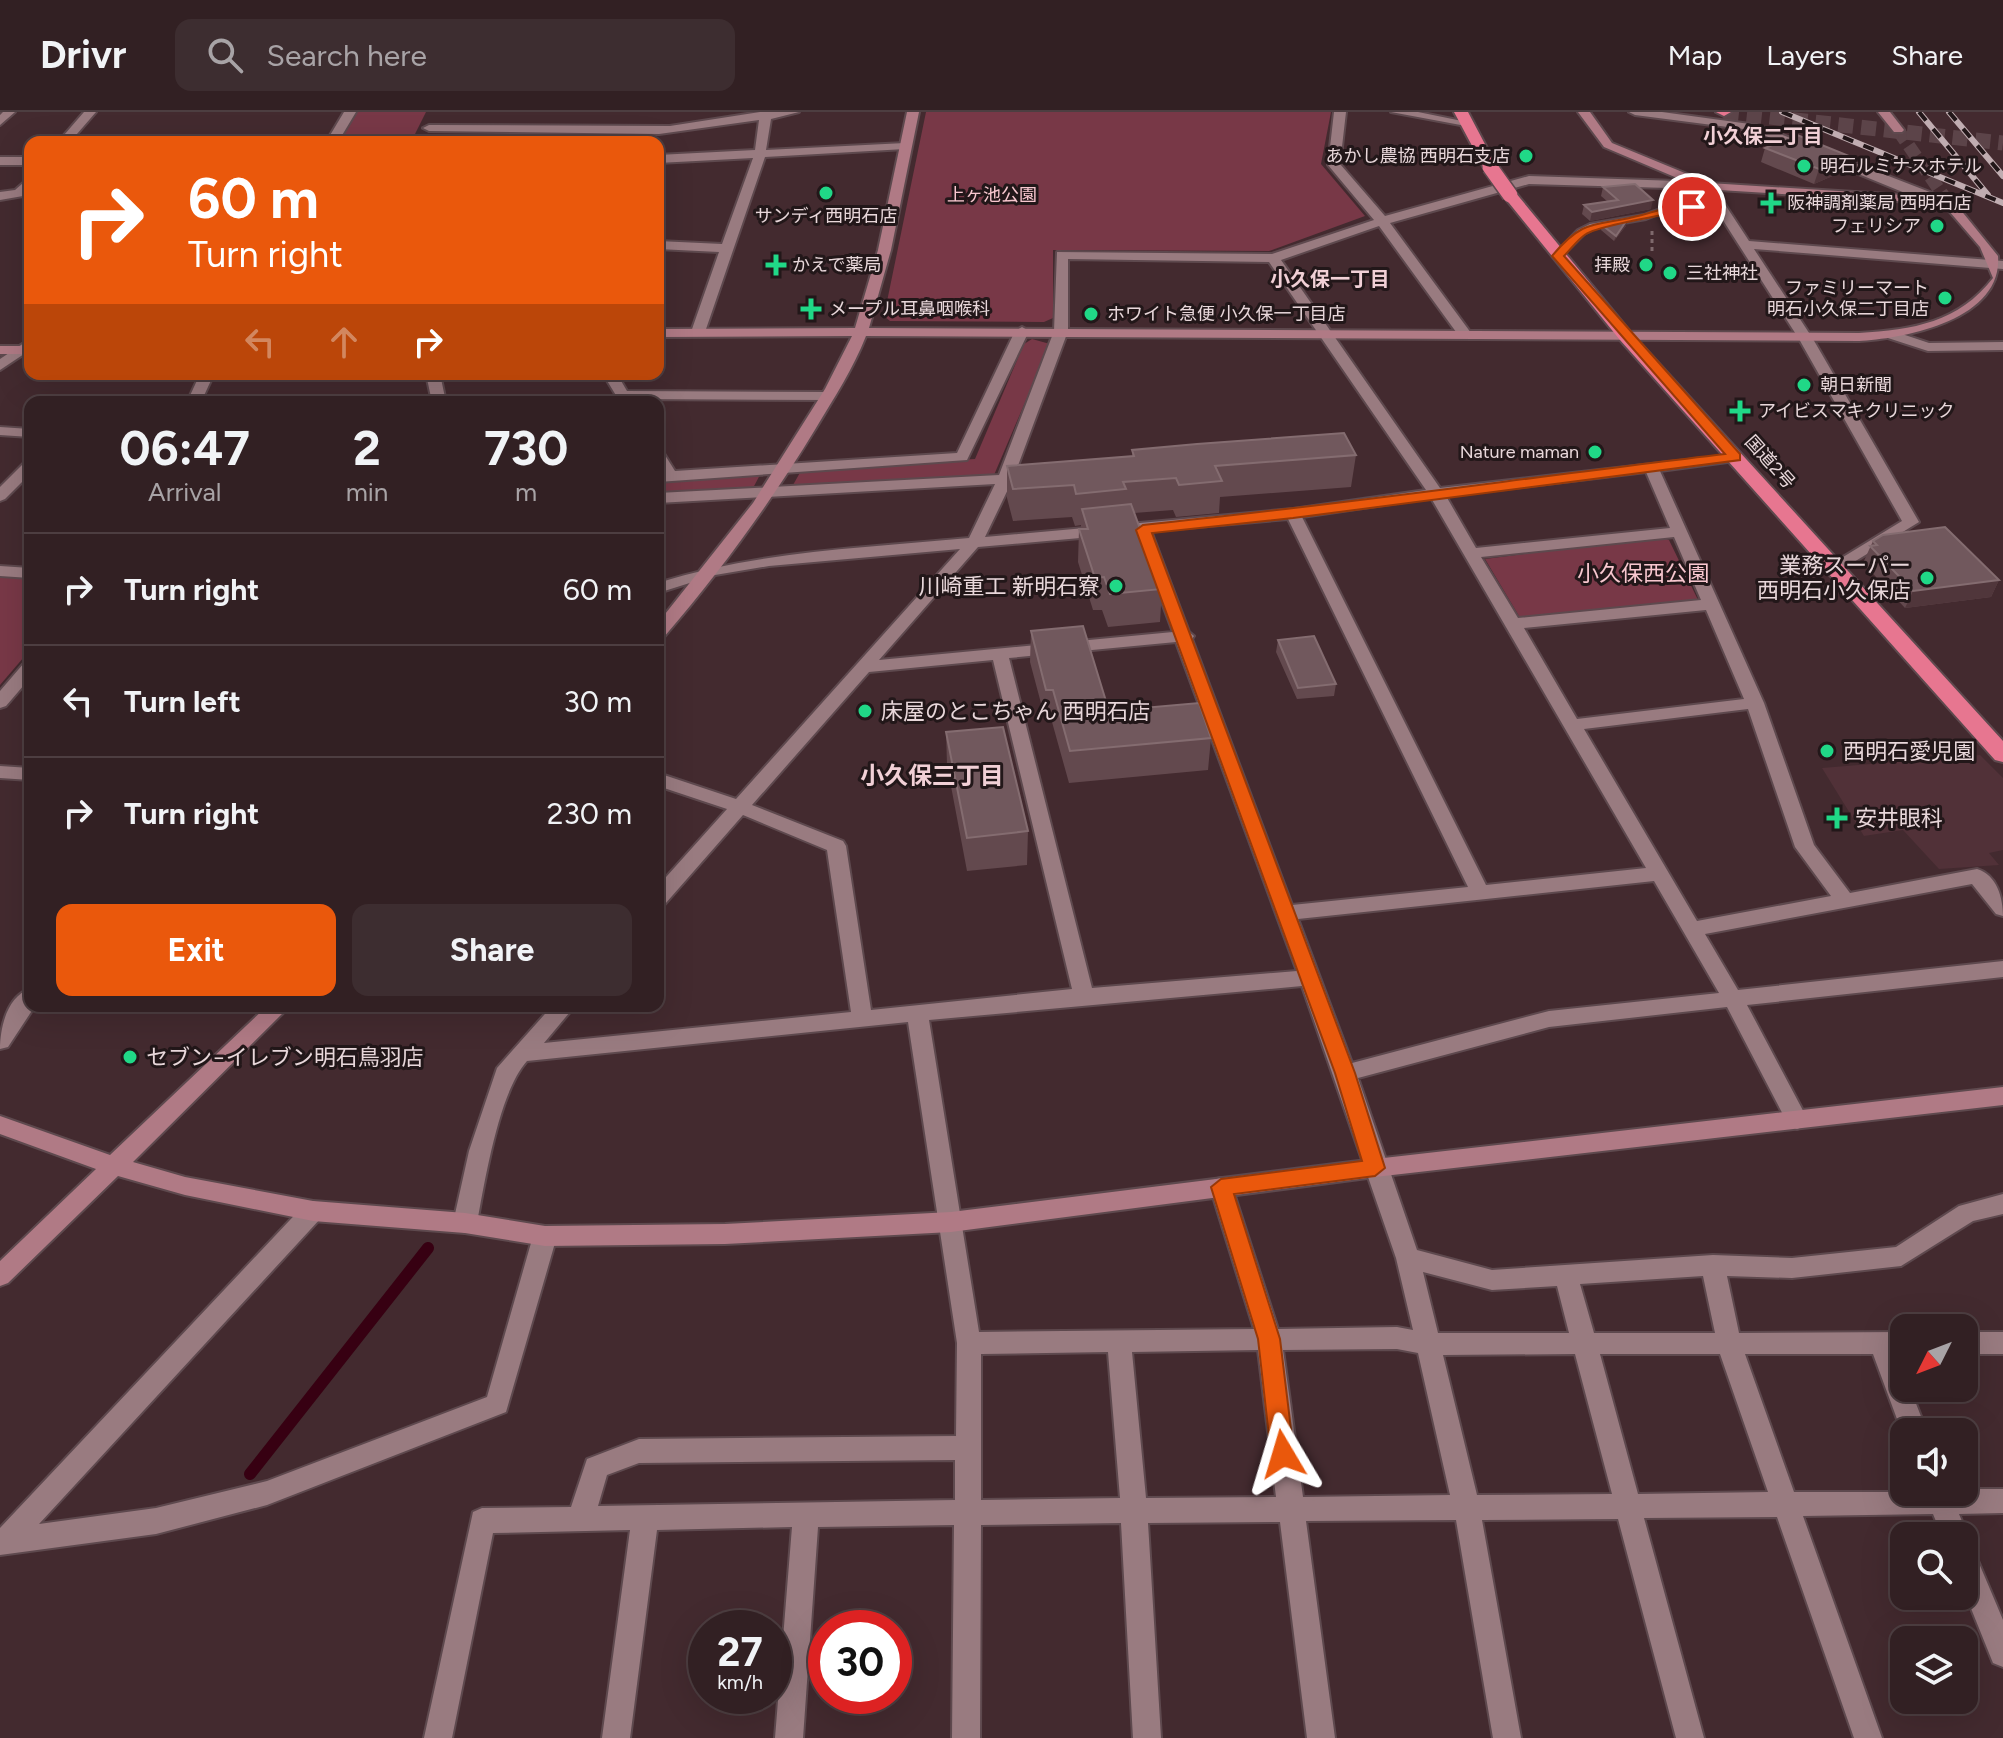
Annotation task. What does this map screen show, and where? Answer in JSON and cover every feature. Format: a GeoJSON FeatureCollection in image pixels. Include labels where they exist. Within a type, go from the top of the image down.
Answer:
{"type":"FeatureCollection","features":[{"type":"Feature","properties":{"kind":"highway","name":"国道2号"},"geometry":{"type":"LineString","coordinates":[[1463,118],[1490,167],[1557,256],[1626,337],[2003,755]]}},
{"type":"Feature","properties":{"kind":"street"},"geometry":{"type":"LineString","coordinates":[[0,122],[9,112]]}},
{"type":"Feature","properties":{"kind":"street"},"geometry":{"type":"LineString","coordinates":[[69,136],[90,112]]}},
{"type":"Feature","properties":{"kind":"street"},"geometry":{"type":"LineString","coordinates":[[336,136],[350,112]]}},
{"type":"Feature","properties":{"kind":"street"},"geometry":{"type":"LineString","coordinates":[[425,136],[437,112]]}},
{"type":"Feature","properties":{"kind":"street"},"geometry":{"type":"LineString","coordinates":[[614,136],[669,129],[702,118],[793,112]]}},
{"type":"Feature","properties":{"kind":"street"},"geometry":{"type":"LineString","coordinates":[[664,626],[712,571],[770,490],[828,396],[861,332],[883,258],[913,112]]}},
{"type":"Feature","properties":{"kind":"street"},"geometry":{"type":"LineString","coordinates":[[1340,112],[1334,143],[1334,165],[1382,221],[1464,333]]}},
{"type":"Feature","properties":{"kind":"street"},"geometry":{"type":"LineString","coordinates":[[1397,112],[1463,118]]}},
{"type":"Feature","properties":{"kind":"street"},"geometry":{"type":"LineString","coordinates":[[1584,112],[1608,145],[1707,186],[1806,339],[1911,522],[1836,568]]}},
{"type":"Feature","properties":{"kind":"street"},"geometry":{"type":"LineString","coordinates":[[664,333],[1464,333],[1806,339],[1893,335],[1936,326],[1971,311],[1990,296],[2000,278],[2000,264],[1947,201],[1909,190],[1753,127],[1635,112]]}},
{"type":"Feature","properties":{"kind":"street"},"geometry":{"type":"LineString","coordinates":[[1884,112],[1898,130]]}},
{"type":"Feature","properties":{"kind":"street"},"geometry":{"type":"LineString","coordinates":[[698,332],[724,248],[760,153],[766,114]]}},
{"type":"Feature","properties":{"kind":"street"},"geometry":{"type":"LineString","coordinates":[[429,128],[669,129]]}},
{"type":"Feature","properties":{"kind":"street"},"geometry":{"type":"LineString","coordinates":[[664,159],[905,146]]}},
{"type":"Feature","properties":{"kind":"street"},"geometry":{"type":"LineString","coordinates":[[0,161],[24,161]]}},
{"type":"Feature","properties":{"kind":"street"},"geometry":{"type":"LineString","coordinates":[[664,892],[976,540],[1005,479],[1061,331],[1062,255],[1273,258],[1382,221],[1529,180],[1707,186],[1947,201]]}},
{"type":"Feature","properties":{"kind":"street"},"geometry":{"type":"LineString","coordinates":[[0,190],[24,187]]}},
{"type":"Feature","properties":{"kind":"street"},"geometry":{"type":"LineString","coordinates":[[0,196],[24,188]]}},
{"type":"Feature","properties":{"kind":"street"},"geometry":{"type":"LineString","coordinates":[[664,245],[724,248]]}},
{"type":"Feature","properties":{"kind":"street"},"geometry":{"type":"LineString","coordinates":[[1746,245],[2000,264]]}},
{"type":"Feature","properties":{"kind":"street"},"geometry":{"type":"LineString","coordinates":[[1273,258],[1328,333],[1436,493],[1733,999],[1797,1120]]}},
{"type":"Feature","properties":{"kind":"street"},"geometry":{"type":"LineString","coordinates":[[664,476],[962,457],[1022,331]]}},
{"type":"Feature","properties":{"kind":"street"},"geometry":{"type":"LineString","coordinates":[[1893,335],[1928,347],[2003,346]]}},
{"type":"Feature","properties":{"kind":"street"},"geometry":{"type":"LineString","coordinates":[[0,350],[24,348]]}},
{"type":"Feature","properties":{"kind":"street"},"geometry":{"type":"LineString","coordinates":[[0,366],[24,350]]}},
{"type":"Feature","properties":{"kind":"street"},"geometry":{"type":"LineString","coordinates":[[664,398],[828,396]]}},
{"type":"Feature","properties":{"kind":"street"},"geometry":{"type":"LineString","coordinates":[[0,431],[24,433]]}},
{"type":"Feature","properties":{"kind":"street"},"geometry":{"type":"LineString","coordinates":[[664,586],[712,571],[769,561],[976,540],[1143,530],[1293,514],[1436,493],[1735,457]]}},
{"type":"Feature","properties":{"kind":"street"},"geometry":{"type":"LineString","coordinates":[[1652,469],[1755,703],[1805,847],[1845,900]]}},
{"type":"Feature","properties":{"kind":"street"},"geometry":{"type":"LineString","coordinates":[[0,496],[24,471]]}},
{"type":"Feature","properties":{"kind":"street"},"geometry":{"type":"LineString","coordinates":[[664,498],[1005,479]]}},
{"type":"Feature","properties":{"kind":"street"},"geometry":{"type":"LineString","coordinates":[[1293,514],[1480,892]]}},
{"type":"Feature","properties":{"kind":"street"},"geometry":{"type":"LineString","coordinates":[[1143,530],[1186,636],[1284,913],[1345,1073],[1408,1258],[1467,1510],[1507,1738]]}},
{"type":"Feature","properties":{"kind":"street"},"geometry":{"type":"LineString","coordinates":[[1471,553],[1679,532]]}},
{"type":"Feature","properties":{"kind":"street"},"geometry":{"type":"LineString","coordinates":[[0,571],[24,573]]}},
{"type":"Feature","properties":{"kind":"street"},"geometry":{"type":"LineString","coordinates":[[1513,624],[1711,604]]}},
{"type":"Feature","properties":{"kind":"street"},"geometry":{"type":"LineString","coordinates":[[866,667],[1186,636]]}},
{"type":"Feature","properties":{"kind":"street"},"geometry":{"type":"LineString","coordinates":[[1000,655],[1084,996]]}},
{"type":"Feature","properties":{"kind":"street"},"geometry":{"type":"LineString","coordinates":[[0,702],[24,674]]}},
{"type":"Feature","properties":{"kind":"street"},"geometry":{"type":"LineString","coordinates":[[1571,725],[1755,703]]}},
{"type":"Feature","properties":{"kind":"street"},"geometry":{"type":"LineString","coordinates":[[0,772],[24,774]]}},
{"type":"Feature","properties":{"kind":"street"},"geometry":{"type":"LineString","coordinates":[[664,781],[738,806],[836,846],[862,1018]]}},
{"type":"Feature","properties":{"kind":"street"},"geometry":{"type":"LineString","coordinates":[[1284,913],[1657,874]]}},
{"type":"Feature","properties":{"kind":"street"},"geometry":{"type":"LineString","coordinates":[[1691,929],[1977,876],[2003,909]]}},
{"type":"Feature","properties":{"kind":"street"},"geometry":{"type":"LineString","coordinates":[[1345,1073],[1549,1019],[2003,969]]}},
{"type":"Feature","properties":{"kind":"street"},"geometry":{"type":"LineString","coordinates":[[524,1053],[1084,996],[1309,978]]}},
{"type":"Feature","properties":{"kind":"street"},"geometry":{"type":"LineString","coordinates":[[0,1041],[24,1006]]}},
{"type":"Feature","properties":{"kind":"street"},"geometry":{"type":"LineString","coordinates":[[0,1276],[274,1012]]}},
{"type":"Feature","properties":{"kind":"street"},"geometry":{"type":"LineString","coordinates":[[465,1223],[480,1151],[508,1068],[560,1012]]}},
{"type":"Feature","properties":{"kind":"street"},"geometry":{"type":"LineString","coordinates":[[917,1013],[969,1343],[966,1738]]}},
{"type":"Feature","properties":{"kind":"street"},"geometry":{"type":"LineString","coordinates":[[0,1125],[114,1166],[185,1186],[313,1211],[465,1223],[545,1236],[725,1234],[951,1222],[1375,1168],[2001,1100]]}},
{"type":"Feature","properties":{"kind":"street"},"geometry":{"type":"LineString","coordinates":[[1221,1187],[1269,1339],[1321,1738]]}},
{"type":"Feature","properties":{"kind":"street"},"geometry":{"type":"LineString","coordinates":[[1408,1258],[1492,1280],[1713,1265],[1792,1268],[1901,1256],[1967,1213],[2003,1204]]}},
{"type":"Feature","properties":{"kind":"street"},"geometry":{"type":"LineString","coordinates":[[2,1542],[313,1211]]}},
{"type":"Feature","properties":{"kind":"street"},"geometry":{"type":"LineString","coordinates":[[2,1542],[156,1521],[267,1493],[497,1404],[545,1236]]}},
{"type":"Feature","properties":{"kind":"street"},"geometry":{"type":"LineString","coordinates":[[1713,1265],[1729,1344],[1868,1738]]}},
{"type":"Feature","properties":{"kind":"street"},"geometry":{"type":"LineString","coordinates":[[1566,1275],[1690,1738]]}},
{"type":"Feature","properties":{"kind":"street"},"geometry":{"type":"LineString","coordinates":[[969,1343],[1397,1338],[1428,1344],[1890,1343]]}},
{"type":"Feature","properties":{"kind":"street"},"geometry":{"type":"LineString","coordinates":[[1119,1341],[1134,1511],[1147,1738]]}},
{"type":"Feature","properties":{"kind":"street"},"geometry":{"type":"LineString","coordinates":[[1978,1343],[2003,1343]]}},
{"type":"Feature","properties":{"kind":"street"},"geometry":{"type":"LineString","coordinates":[[581,1519],[596,1467],[639,1451],[968,1448]]}},
{"type":"Feature","properties":{"kind":"street"},"geometry":{"type":"LineString","coordinates":[[1978,1499],[2003,1501]]}},
{"type":"Feature","properties":{"kind":"street"},"geometry":{"type":"LineString","coordinates":[[438,1738],[482,1521],[966,1511],[1467,1510],[1787,1505],[1890,1500]]}},
{"type":"Feature","properties":{"kind":"street"},"geometry":{"type":"LineString","coordinates":[[789,1738],[806,1514]]}},
{"type":"Feature","properties":{"kind":"street"},"geometry":{"type":"LineString","coordinates":[[616,1738],[645,1518]]}},
{"type":"Feature","properties":{"kind":"street"},"geometry":{"type":"LineString","coordinates":[[1978,1592],[2003,1653]]}},
{"type":"Feature","properties":{"kind":"lane"},"geometry":{"type":"LineString","coordinates":[[1557,256],[1581,232],[1593,226],[1646,217],[1665,209],[1719,205]]}},
{"type":"Feature","properties":{"kind":"shaded area"},"geometry":{"type":"Polygon","coordinates":[[[1980,755],[2003,778],[2003,850],[1989,853],[1999,865],[1939,869],[1903,830],[1864,836],[1822,768],[1980,755]]]}},
{"type":"Feature","properties":{"kind":"green space"},"geometry":{"type":"Polygon","coordinates":[[[354,112],[426,112],[414,136],[340,136],[354,112]]]}},
{"type":"Feature","properties":{"kind":"green space","name":"上ヶ池公園"},"geometry":{"type":"Polygon","coordinates":[[[926,112],[1331,112],[1321,164],[1365,216],[1269,251],[1053,250],[1053,318],[1044,322],[890,321],[884,316],[926,112]]]}},
{"type":"Feature","properties":{"kind":"green space"},"geometry":{"type":"Polygon","coordinates":[[[1032,339],[1050,344],[994,475],[793,485],[802,469],[975,459],[1024,344],[1032,339]]]}},
{"type":"Feature","properties":{"kind":"green space"},"geometry":{"type":"Polygon","coordinates":[[[761,473],[753,488],[664,495],[664,480],[761,473]]]}},
{"type":"Feature","properties":{"kind":"green space","name":"小久保西公園"},"geometry":{"type":"Polygon","coordinates":[[[1660,537],[1669,540],[1698,600],[1528,618],[1519,616],[1485,559],[1660,537]]]}},
{"type":"Feature","properties":{"kind":"green space"},"geometry":{"type":"Polygon","coordinates":[[[0,576],[24,578],[24,657],[0,685],[0,576]]]}},
{"type":"Feature","properties":{"kind":"building"},"geometry":{"type":"Polygon","coordinates":[[[1797,135],[1849,156],[1819,169],[1765,148],[1797,135]]]}},
{"type":"Feature","properties":{"kind":"building"},"geometry":{"type":"Polygon","coordinates":[[[1635,184],[1653,200],[1592,212],[1584,205],[1618,200],[1603,187],[1635,184]]]}},
{"type":"Feature","properties":{"kind":"building"},"geometry":{"type":"Polygon","coordinates":[[[1627,220],[1616,236],[1602,225],[1627,220]]]}},
{"type":"Feature","properties":{"kind":"building"},"geometry":{"type":"Polygon","coordinates":[[[1344,433],[1356,455],[1215,466],[1222,481],[1179,485],[1176,478],[1123,482],[1126,489],[1076,494],[1074,485],[1013,489],[1007,466],[1134,456],[1132,450],[1344,433]]]}},
{"type":"Feature","properties":{"kind":"building"},"geometry":{"type":"Polygon","coordinates":[[[1131,504],[1162,589],[1110,594],[1104,577],[1095,578],[1079,529],[1088,529],[1082,509],[1131,504]]]}},
{"type":"Feature","properties":{"kind":"building"},"geometry":{"type":"Polygon","coordinates":[[[1945,527],[1999,580],[1913,591],[1870,546],[1877,545],[1873,541],[1883,535],[1945,527]]]}},
{"type":"Feature","properties":{"kind":"building"},"geometry":{"type":"Polygon","coordinates":[[[1083,626],[1109,711],[1199,703],[1211,738],[1070,751],[1053,690],[1046,690],[1031,631],[1083,626]]]}},
{"type":"Feature","properties":{"kind":"building"},"geometry":{"type":"Polygon","coordinates":[[[1314,636],[1336,684],[1298,688],[1278,640],[1314,636]]]}},
{"type":"Feature","properties":{"kind":"building"},"geometry":{"type":"Polygon","coordinates":[[[1003,727],[1028,831],[967,838],[946,732],[1003,727]]]}},
{"type":"Feature","properties":{"kind":"waterway"},"geometry":{"type":"LineString","coordinates":[[250,1474],[428,1248]]}},
{"type":"Feature","properties":{"kind":"tunnel"},"geometry":{"type":"LineString","coordinates":[[1724,112],[2003,143]]}},
{"type":"Feature","properties":{"kind":"tunnel"},"geometry":{"type":"LineString","coordinates":[[1898,130],[1947,201]]}},
{"type":"Feature","properties":{"kind":"railway"},"geometry":{"type":"LineString","coordinates":[[1782,112],[2003,203]]}},
{"type":"Feature","properties":{"kind":"railway"},"geometry":{"type":"LineString","coordinates":[[1919,112],[1988,195]]}},
{"type":"Feature","properties":{"kind":"railway"},"geometry":{"type":"LineString","coordinates":[[1949,112],[2003,176]]}},
{"type":"Feature","properties":{"kind":"place","name":"あかし農協 西明石支店"},"geometry":{"type":"Point","coordinates":[1526,156]}},
{"type":"Feature","properties":{"kind":"place","name":"明石ルミナスホテル"},"geometry":{"type":"Point","coordinates":[1804,166]}},
{"type":"Feature","properties":{"kind":"place","name":"サンディ西明石店"},"geometry":{"type":"Point","coordinates":[826,193]}},
{"type":"Feature","properties":{"kind":"place","name":"阪神調剤薬局 西明石店"},"geometry":{"type":"Point","coordinates":[1771,203]}},
{"type":"Feature","properties":{"kind":"place","name":"フェリシア"},"geometry":{"type":"Point","coordinates":[1937,226]}},
{"type":"Feature","properties":{"kind":"place","name":"かえで薬局"},"geometry":{"type":"Point","coordinates":[776,265]}},
{"type":"Feature","properties":{"kind":"place","name":"拝殿"},"geometry":{"type":"Point","coordinates":[1646,265]}},
{"type":"Feature","properties":{"kind":"place","name":"三社神社"},"geometry":{"type":"Point","coordinates":[1670,273]}},
{"type":"Feature","properties":{"kind":"place","name":"ファミリーマート 明石小久保二丁目店"},"geometry":{"type":"Point","coordinates":[1945,298]}},
{"type":"Feature","properties":{"kind":"place","name":"メープル耳鼻咽喉科"},"geometry":{"type":"Point","coordinates":[811,309]}},
{"type":"Feature","properties":{"kind":"place","name":"ホワイト急便 小久保一丁目店"},"geometry":{"type":"Point","coordinates":[1091,314]}},
{"type":"Feature","properties":{"kind":"place","name":"朝日新聞"},"geometry":{"type":"Point","coordinates":[1804,385]}},
{"type":"Feature","properties":{"kind":"place","name":"アイビスマキクリニック"},"geometry":{"type":"Point","coordinates":[1740,411]}},
{"type":"Feature","properties":{"kind":"place","name":"Nature maman"},"geometry":{"type":"Point","coordinates":[1595,452]}},
{"type":"Feature","properties":{"kind":"place","name":"業務スーパー 西明石小久保店"},"geometry":{"type":"Point","coordinates":[1927,578]}},
{"type":"Feature","properties":{"kind":"place","name":"川崎重工 新明石寮"},"geometry":{"type":"Point","coordinates":[1116,586]}},
{"type":"Feature","properties":{"kind":"place","name":"床屋のとこちゃん 西明石店"},"geometry":{"type":"Point","coordinates":[865,711]}},
{"type":"Feature","properties":{"kind":"place","name":"西明石愛児園"},"geometry":{"type":"Point","coordinates":[1827,751]}},
{"type":"Feature","properties":{"kind":"place","name":"安井眼科"},"geometry":{"type":"Point","coordinates":[1837,818]}},
{"type":"Feature","properties":{"kind":"place","name":"セブン−イレブン明石鳥羽店"},"geometry":{"type":"Point","coordinates":[130,1057]}},
{"type":"Feature","properties":{"kind":"district","name":"小久保二丁目"},"geometry":{"type":"Point","coordinates":[1763,136]}},
{"type":"Feature","properties":{"kind":"district","name":"小久保一丁目"},"geometry":{"type":"Point","coordinates":[1330,279]}},
{"type":"Feature","properties":{"kind":"district","name":"小久保三丁目"},"geometry":{"type":"Point","coordinates":[932,776]}},
{"type":"Feature","properties":{"kind":"route"},"geometry":{"type":"LineString","coordinates":[[1283,1454],[1269,1339],[1221,1187],[1375,1168],[1345,1073],[1284,913],[1186,636],[1143,530],[1293,514],[1436,493],[1735,457],[1557,256],[1581,232],[1593,226],[1646,217],[1665,209],[1692,207]]}}]}
